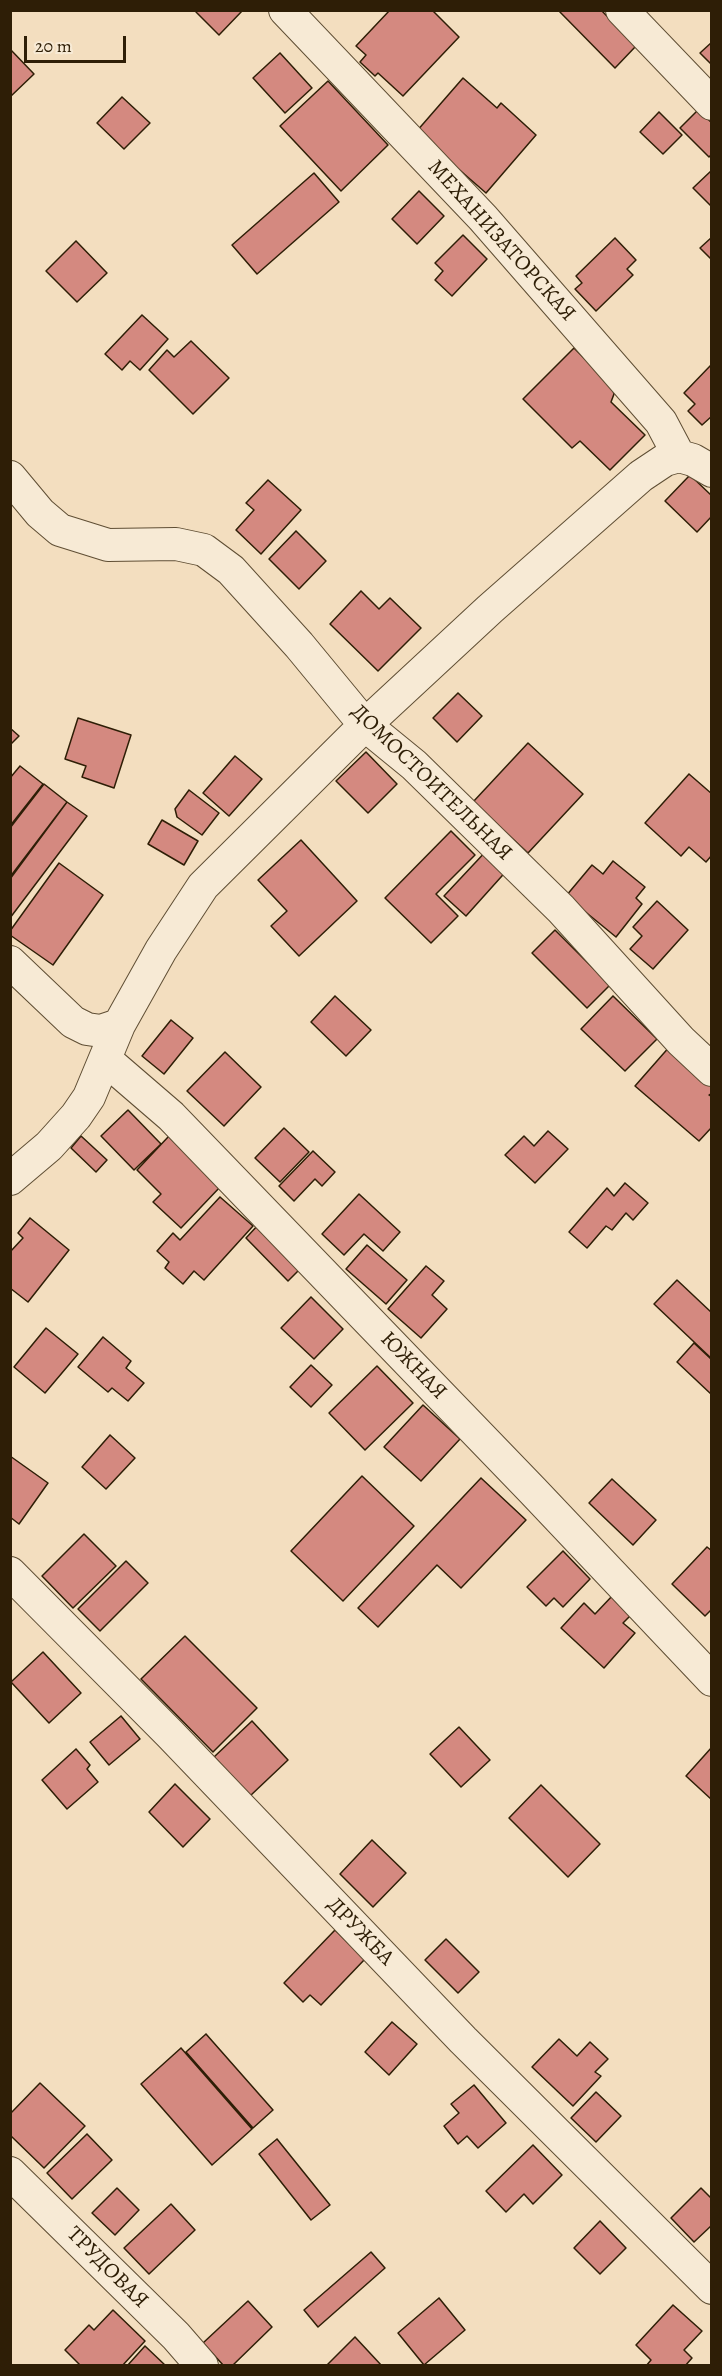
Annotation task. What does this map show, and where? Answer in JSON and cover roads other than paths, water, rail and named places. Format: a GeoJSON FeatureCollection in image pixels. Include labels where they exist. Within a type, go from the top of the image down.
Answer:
{"type":"FeatureCollection","features":[{"type":"Feature","properties":{"kind":"street","name":"МЕХАНИЗАТОРСКАЯ"},"geometry":{"type":"LineString","coordinates":[[285,10],[483,218],[661,422],[679,456]]}},
{"type":"Feature","properties":{"kind":"street"},"geometry":{"type":"LineString","coordinates":[[622,10],[711,104]]}},
{"type":"Feature","properties":{"kind":"street"},"geometry":{"type":"LineString","coordinates":[[10,1179],[49,1146],[76,1116],[89,1097],[119,1025],[161,950],[204,886],[365,725],[490,609],[641,476],[665,460],[679,456],[693,460],[711,471]]}},
{"type":"Feature","properties":{"kind":"street","name":"ДОМОСТОИТЕЛЬНАЯ"},"geometry":{"type":"LineString","coordinates":[[10,477],[40,513],[60,530],[108,545],[177,544],[204,550],[231,570],[299,645],[365,725],[414,765],[561,909],[681,1041],[711,1070]]}},
{"type":"Feature","properties":{"kind":"street"},"geometry":{"type":"LineString","coordinates":[[10,962],[73,1022],[87,1029],[101,1031],[119,1025]]}},
{"type":"Feature","properties":{"kind":"street","name":"ЮЖНАЯ"},"geometry":{"type":"LineString","coordinates":[[106,1060],[171,1116],[533,1491],[711,1680]]}},
{"type":"Feature","properties":{"kind":"street","name":"ДРУЖБА"},"geometry":{"type":"LineString","coordinates":[[10,1573],[170,1734],[480,2057],[711,2288]]}},
{"type":"Feature","properties":{"kind":"street","name":"ТРУДОВАЯ"},"geometry":{"type":"LineString","coordinates":[[10,2172],[176,2336],[202,2366]]}}]}
